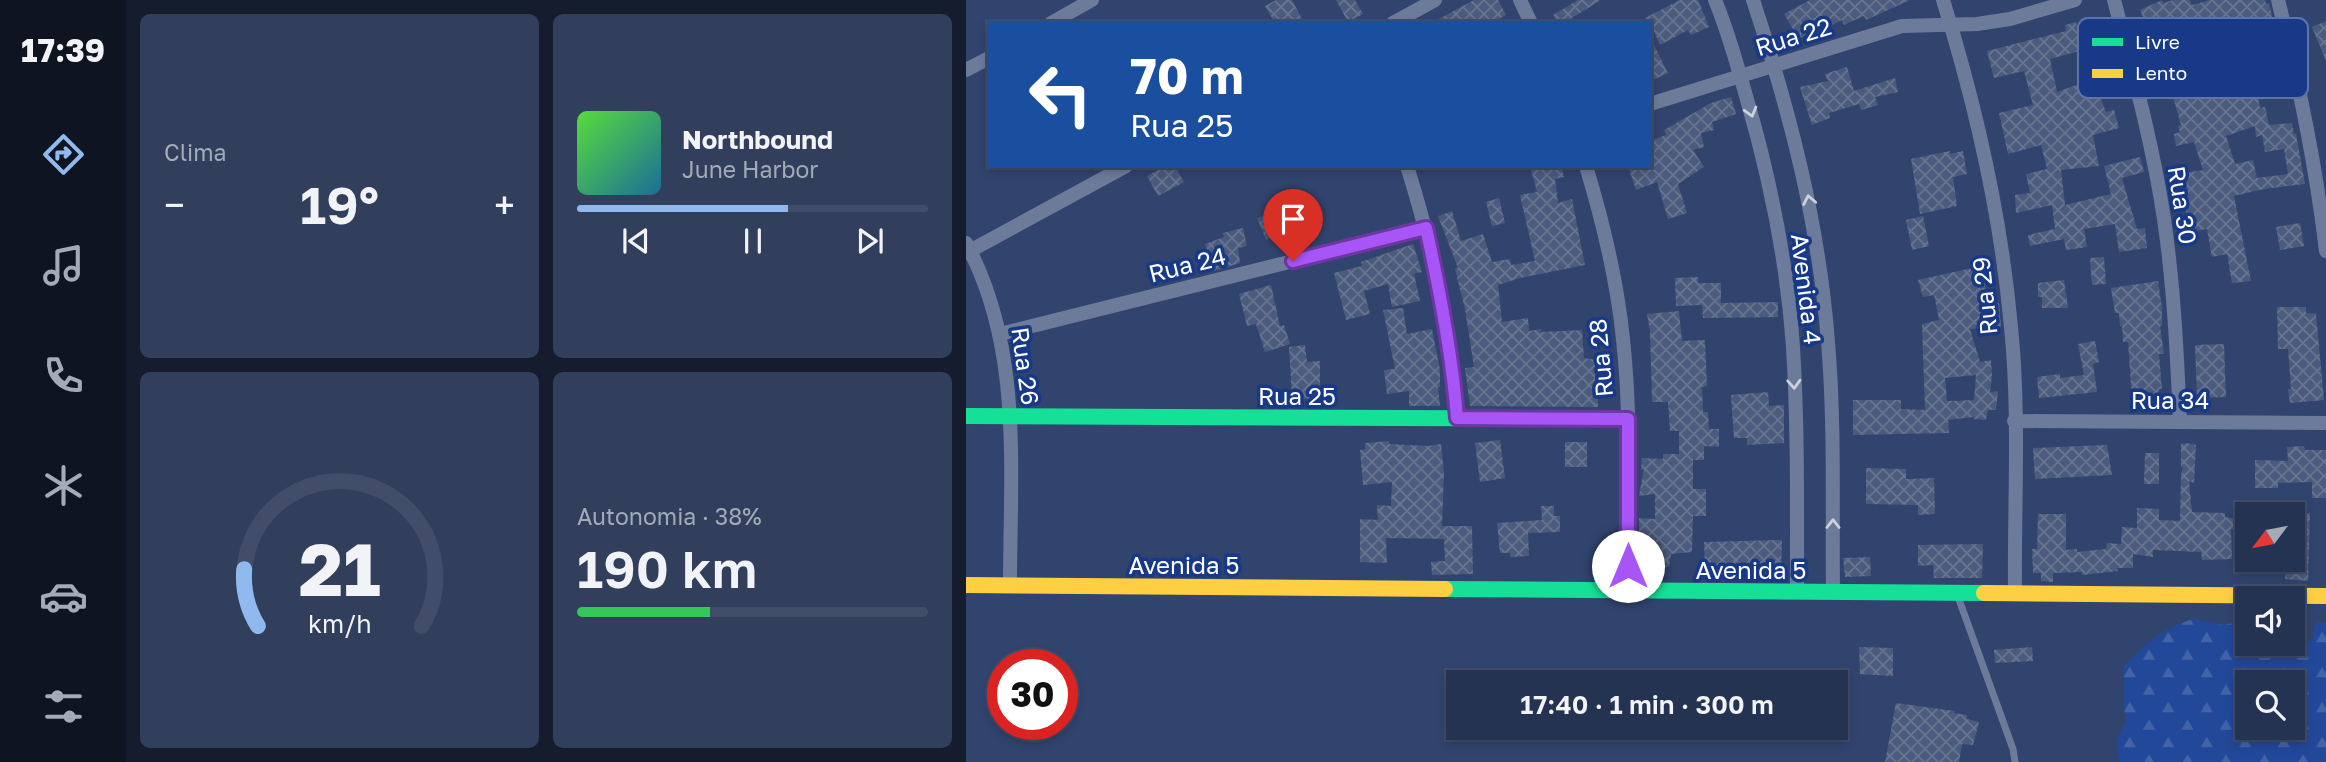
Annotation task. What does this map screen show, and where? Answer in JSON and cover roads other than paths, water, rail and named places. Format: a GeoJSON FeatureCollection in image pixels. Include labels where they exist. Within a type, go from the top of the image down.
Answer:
{"type":"FeatureCollection","features":[{"type":"Feature","properties":{"kind":"street"},"geometry":{"type":"LineString","coordinates":[[1055,21],[1092,0]]}},
{"type":"Feature","properties":{"kind":"street"},"geometry":{"type":"LineString","coordinates":[[1397,21],[1435,0]]}},
{"type":"Feature","properties":{"kind":"street"},"geometry":{"type":"LineString","coordinates":[[1520,0],[1530,21]]}},
{"type":"Feature","properties":{"kind":"street","name":"Avenida 4"},"geometry":{"type":"LineString","coordinates":[[1715,0],[1759,141],[1774,209],[1791,333],[1796,421],[1797,592]]}},
{"type":"Feature","properties":{"kind":"street","name":"Avenida 4"},"geometry":{"type":"LineString","coordinates":[[1754,0],[1794,133],[1809,202],[1826,318],[1832,420],[1833,592]]}},
{"type":"Feature","properties":{"kind":"street","name":"Rua 29"},"geometry":{"type":"LineString","coordinates":[[1942,0],[1980,137],[2001,243],[2012,330],[2014,593]]}},
{"type":"Feature","properties":{"kind":"street","name":"Rua 22"},"geometry":{"type":"LineString","coordinates":[[1652,103],[1902,26],[1978,24],[2010,19],[2075,0]]}},
{"type":"Feature","properties":{"kind":"street","name":"Rua 30"},"geometry":{"type":"LineString","coordinates":[[2114,0],[2119,18]]}},
{"type":"Feature","properties":{"kind":"street"},"geometry":{"type":"LineString","coordinates":[[2278,0],[2282,18]]}},
{"type":"Feature","properties":{"kind":"street"},"geometry":{"type":"LineString","coordinates":[[966,70],[987,59]]}},
{"type":"Feature","properties":{"kind":"street","name":"Rua 30"},"geometry":{"type":"LineString","coordinates":[[2140,98],[2164,218],[2176,319],[2180,422]]}},
{"type":"Feature","properties":{"kind":"street"},"geometry":{"type":"LineString","coordinates":[[2301,98],[2319,190],[2326,251]]}},
{"type":"Feature","properties":{"kind":"street"},"geometry":{"type":"LineString","coordinates":[[967,248],[1122,168]]}},
{"type":"Feature","properties":{"kind":"street"},"geometry":{"type":"LineString","coordinates":[[1408,168],[1438,278],[1454,373],[1457,418]]}},
{"type":"Feature","properties":{"kind":"street","name":"Rua 28"},"geometry":{"type":"LineString","coordinates":[[1587,168],[1609,250],[1623,338],[1628,419],[1628,590]]}},
{"type":"Feature","properties":{"kind":"street","name":"Rua 24"},"geometry":{"type":"LineString","coordinates":[[1000,334],[1426,228]]}},
{"type":"Feature","properties":{"kind":"street","name":"Rua 26"},"geometry":{"type":"LineString","coordinates":[[967,248],[988,290],[1008,375],[1010,586]]}},
{"type":"Feature","properties":{"kind":"street","name":"Rua 25"},"geometry":{"type":"LineString","coordinates":[[966,416],[1628,419]]}},
{"type":"Feature","properties":{"kind":"street","name":"Rua 34"},"geometry":{"type":"LineString","coordinates":[[2014,421],[2326,423]]}},
{"type":"Feature","properties":{"kind":"street","name":"Avenida 5"},"geometry":{"type":"LineString","coordinates":[[966,585],[2326,596]]}},
{"type":"Feature","properties":{"kind":"lane"},"geometry":{"type":"LineString","coordinates":[[1956,593],[2014,749],[2015,762]]}}]}
